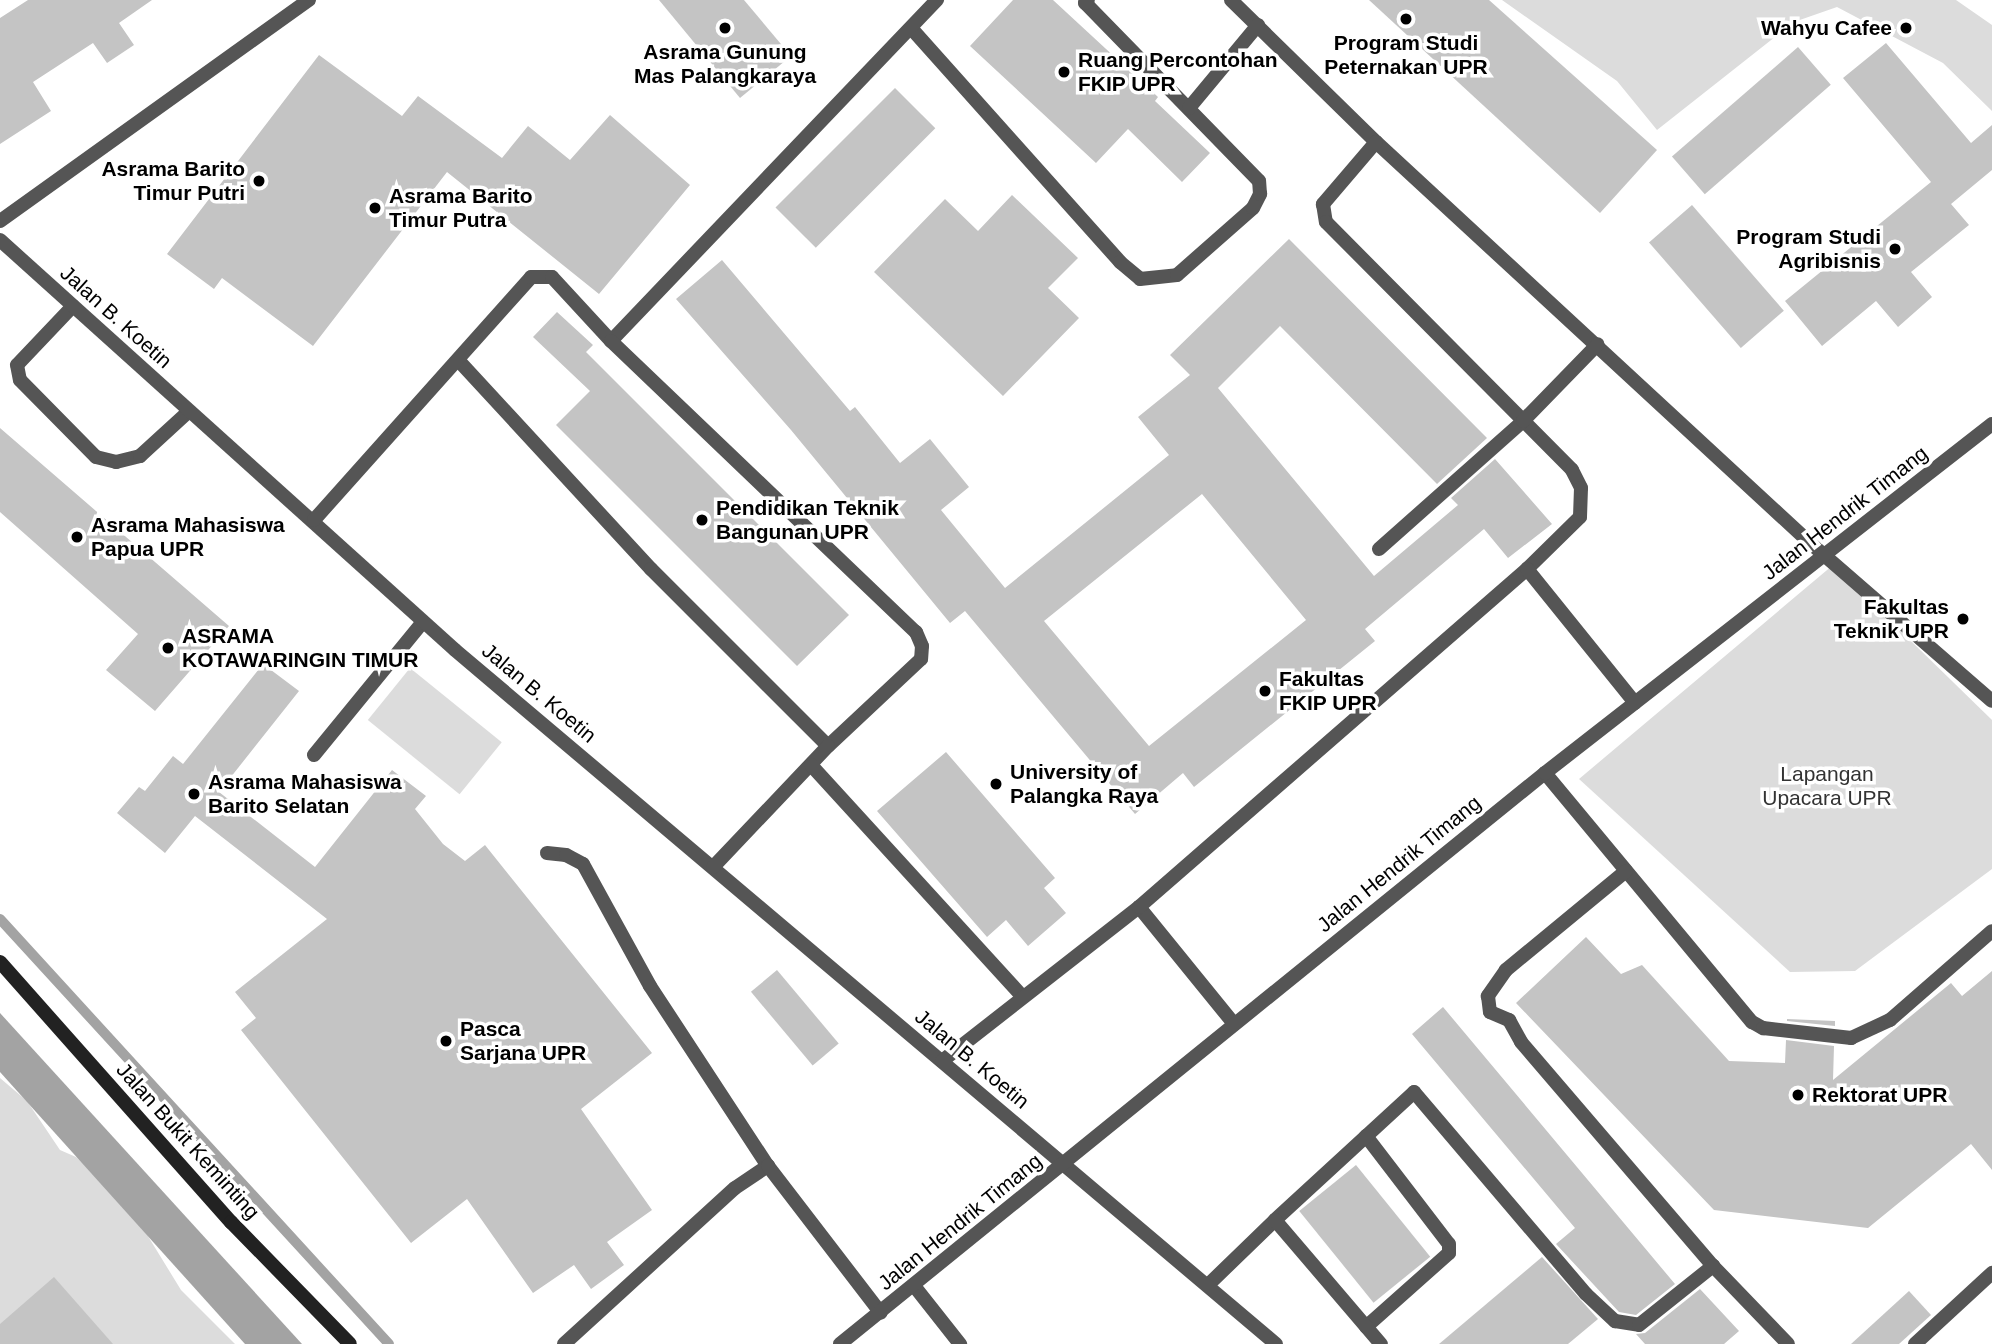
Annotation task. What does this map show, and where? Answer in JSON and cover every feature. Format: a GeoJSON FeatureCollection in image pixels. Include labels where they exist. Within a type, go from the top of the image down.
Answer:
{"type":"FeatureCollection","features":[{"type":"Feature","properties":{"kind":"main road","name":"Jalan Bukit Keminting"},"geometry":{"type":"LineString","coordinates":[[0,962],[231,1222],[349,1344]]}},
{"type":"Feature","properties":{"kind":"street"},"geometry":{"type":"LineString","coordinates":[[0,221],[309,0]]}},
{"type":"Feature","properties":{"kind":"street"},"geometry":{"type":"LineString","coordinates":[[611,341],[937,0]]}},
{"type":"Feature","properties":{"kind":"street"},"geometry":{"type":"LineString","coordinates":[[1231,0],[1376,142],[1992,701]]}},
{"type":"Feature","properties":{"kind":"street"},"geometry":{"type":"LineString","coordinates":[[911,28],[1140,279],[1177,275],[1253,208],[1260,194],[1259,181],[1246,164],[1085,1]]}},
{"type":"Feature","properties":{"kind":"street"},"geometry":{"type":"LineString","coordinates":[[1189,108],[1258,26]]}},
{"type":"Feature","properties":{"kind":"street"},"geometry":{"type":"LineString","coordinates":[[942,1061],[1139,907],[1527,569],[1580,517],[1584,501],[1572,470],[1326,222],[1323,204],[1376,142]]}},
{"type":"Feature","properties":{"kind":"street","name":"Jalan B. Koetin"},"geometry":{"type":"LineString","coordinates":[[0,240],[188,412],[314,520],[423,622],[1209,1284],[1276,1344]]}},
{"type":"Feature","properties":{"kind":"street"},"geometry":{"type":"LineString","coordinates":[[314,520],[459,361],[531,277],[541,274],[552,277],[611,341],[916,632],[921,659],[828,746],[713,867]]}},
{"type":"Feature","properties":{"kind":"street"},"geometry":{"type":"LineString","coordinates":[[73,306],[17,365],[26,387],[96,457],[116,462],[140,456],[188,412]]}},
{"type":"Feature","properties":{"kind":"street"},"geometry":{"type":"LineString","coordinates":[[1379,550],[1523,421],[1598,344]]}},
{"type":"Feature","properties":{"kind":"street"},"geometry":{"type":"LineString","coordinates":[[459,361],[651,569],[828,746]]}},
{"type":"Feature","properties":{"kind":"street","name":"Jalan Hendrik Timang"},"geometry":{"type":"LineString","coordinates":[[840,1344],[915,1287],[1234,1024],[1545,774],[1992,424]]}},
{"type":"Feature","properties":{"kind":"street"},"geometry":{"type":"LineString","coordinates":[[1527,569],[1635,704]]}},
{"type":"Feature","properties":{"kind":"street"},"geometry":{"type":"LineString","coordinates":[[314,755],[423,622]]}},
{"type":"Feature","properties":{"kind":"street"},"geometry":{"type":"LineString","coordinates":[[811,765],[1023,996]]}},
{"type":"Feature","properties":{"kind":"street"},"geometry":{"type":"LineString","coordinates":[[1545,774],[1752,1023],[1763,1028],[1851,1038],[1890,1020],[1992,931]]}},
{"type":"Feature","properties":{"kind":"street"},"geometry":{"type":"LineString","coordinates":[[547,853],[566,855],[583,864],[650,986],[768,1167],[881,1313]]}},
{"type":"Feature","properties":{"kind":"street"},"geometry":{"type":"LineString","coordinates":[[1626,871],[1506,970],[1488,996],[1490,1012],[1508,1020],[1521,1042],[1713,1266],[1788,1344]]}},
{"type":"Feature","properties":{"kind":"street"},"geometry":{"type":"LineString","coordinates":[[1139,907],[1234,1024]]}},
{"type":"Feature","properties":{"kind":"street"},"geometry":{"type":"LineString","coordinates":[[1209,1284],[1414,1092],[1586,1294],[1615,1321],[1639,1325],[1713,1266]]}},
{"type":"Feature","properties":{"kind":"street"},"geometry":{"type":"LineString","coordinates":[[1366,1136],[1449,1244],[1449,1253],[1366,1327]]}},
{"type":"Feature","properties":{"kind":"street"},"geometry":{"type":"LineString","coordinates":[[564,1344],[735,1188],[768,1167]]}},
{"type":"Feature","properties":{"kind":"street"},"geometry":{"type":"LineString","coordinates":[[1275,1220],[1381,1344]]}},
{"type":"Feature","properties":{"kind":"street"},"geometry":{"type":"LineString","coordinates":[[1915,1344],[1992,1273]]}},
{"type":"Feature","properties":{"kind":"street"},"geometry":{"type":"LineString","coordinates":[[915,1287],[960,1344]]}},
{"type":"Feature","properties":{"kind":"green space"},"geometry":{"type":"Polygon","coordinates":[[[1502,0],[1956,0],[1992,25],[1992,111],[1943,63],[1837,7],[1794,22],[1657,130],[1617,81],[1502,0]]]}},
{"type":"Feature","properties":{"kind":"green space","name":"Lapangan Upacara UPR"},"geometry":{"type":"Polygon","coordinates":[[[1833,565],[1992,720],[1992,869],[1855,971],[1790,972],[1579,779],[1833,565]]]}},
{"type":"Feature","properties":{"kind":"green space"},"geometry":{"type":"Polygon","coordinates":[[[410,668],[502,742],[460,794],[368,720],[410,668]]]}},
{"type":"Feature","properties":{"kind":"green space"},"geometry":{"type":"Polygon","coordinates":[[[0,1078],[27,1101],[60,1150],[76,1157],[127,1202],[181,1290],[235,1344],[0,1344],[0,1078]]]}},
{"type":"Feature","properties":{"kind":"shaded area"},"geometry":{"type":"Polygon","coordinates":[[[0,1013],[302,1344],[245,1344],[0,1072],[0,1013]]]}},
{"type":"Feature","properties":{"kind":"building"},"geometry":{"type":"Polygon","coordinates":[[[28,0],[152,0],[119,23],[134,45],[107,63],[93,43],[33,82],[51,111],[0,144],[0,18],[28,0]]]}},
{"type":"Feature","properties":{"kind":"building","name":"Asrama Gunung Mas Palangkaraya"},"geometry":{"type":"Polygon","coordinates":[[[659,0],[744,0],[791,56],[740,98],[659,0]]]}},
{"type":"Feature","properties":{"kind":"building","name":"Ruang Percontohan FKIP UPR"},"geometry":{"type":"Polygon","coordinates":[[[1013,0],[1053,0],[1158,97],[1155,101],[1210,153],[1182,182],[1128,129],[1096,163],[970,46],[1013,0]]]}},
{"type":"Feature","properties":{"kind":"building"},"geometry":{"type":"Polygon","coordinates":[[[1369,0],[1489,0],[1657,150],[1600,213],[1369,0]]]}},
{"type":"Feature","properties":{"kind":"building"},"geometry":{"type":"Polygon","coordinates":[[[1886,43],[1971,143],[1992,125],[1992,170],[1951,204],[1969,225],[1911,272],[1932,297],[1898,327],[1876,301],[1822,346],[1785,301],[1931,182],[1843,78],[1886,43]]]}},
{"type":"Feature","properties":{"kind":"building"},"geometry":{"type":"Polygon","coordinates":[[[1798,47],[1831,85],[1705,194],[1672,157],[1798,47]]]}},
{"type":"Feature","properties":{"kind":"building"},"geometry":{"type":"Polygon","coordinates":[[[319,55],[402,116],[418,96],[502,158],[528,126],[570,160],[610,115],[690,185],[599,294],[447,172],[313,346],[222,278],[214,289],[167,254],[319,55]]]}},
{"type":"Feature","properties":{"kind":"building"},"geometry":{"type":"Polygon","coordinates":[[[895,88],[935,128],[816,248],[775,208],[895,88]]]}},
{"type":"Feature","properties":{"kind":"building"},"geometry":{"type":"Polygon","coordinates":[[[1012,195],[1078,258],[1048,288],[1079,318],[1003,396],[874,272],[945,199],[978,231],[1012,195]]]}},
{"type":"Feature","properties":{"kind":"building"},"geometry":{"type":"Polygon","coordinates":[[[1692,205],[1784,311],[1741,348],[1649,242],[1692,205]]]}},
{"type":"Feature","properties":{"kind":"building"},"geometry":{"type":"Polygon","coordinates":[[[1289,239],[1487,438],[1437,484],[1280,326],[1218,388],[1374,576],[1458,505],[1451,498],[1495,459],[1552,524],[1508,558],[1484,529],[1365,629],[1375,641],[1194,787],[1183,773],[1135,814],[965,611],[950,623],[791,430],[676,299],[722,260],[850,411],[855,407],[900,463],[930,439],[969,487],[941,510],[1005,588],[1169,455],[1138,417],[1190,375],[1170,355],[1289,239]],[[1202,494],[1044,621],[1149,746],[1306,620],[1202,494]]]}},
{"type":"Feature","properties":{"kind":"building","name":"Pendidikan Teknik Bangunan UPR"},"geometry":{"type":"Polygon","coordinates":[[[557,312],[593,345],[586,352],[849,615],[797,666],[556,425],[590,391],[533,337],[557,312]]]}},
{"type":"Feature","properties":{"kind":"building"},"geometry":{"type":"Polygon","coordinates":[[[0,428],[229,626],[155,711],[106,670],[138,634],[0,512],[0,428]]]}},
{"type":"Feature","properties":{"kind":"building","name":"Pasca Sarjana UPR"},"geometry":{"type":"Polygon","coordinates":[[[263,664],[299,691],[219,792],[315,867],[392,770],[426,796],[415,809],[443,844],[465,861],[485,845],[652,1053],[581,1109],[652,1210],[607,1242],[624,1265],[591,1289],[574,1265],[533,1293],[467,1199],[411,1243],[241,1030],[256,1018],[235,992],[327,919],[195,816],[165,853],[117,813],[139,787],[145,791],[173,756],[183,764],[263,664]]]}},
{"type":"Feature","properties":{"kind":"building"},"geometry":{"type":"Polygon","coordinates":[[[946,752],[1055,878],[1044,888],[1066,913],[1028,946],[1006,920],[987,937],[877,811],[946,752]]]}},
{"type":"Feature","properties":{"kind":"building","name":"Rektorat UPR"},"geometry":{"type":"Polygon","coordinates":[[[1586,937],[1621,974],[1642,965],[1729,1061],[1785,1063],[1786,1040],[1834,1046],[1833,1080],[1951,983],[1962,996],[1992,971],[1992,1170],[1971,1144],[1868,1228],[1714,1210],[1516,1003],[1586,937]]]}},
{"type":"Feature","properties":{"kind":"building"},"geometry":{"type":"Polygon","coordinates":[[[777,970],[839,1044],[813,1065],[751,992],[777,970]]]}},
{"type":"Feature","properties":{"kind":"building"},"geometry":{"type":"Polygon","coordinates":[[[1443,1007],[1675,1284],[1636,1315],[1619,1312],[1556,1244],[1575,1228],[1412,1034],[1443,1007]]]}},
{"type":"Feature","properties":{"kind":"building"},"geometry":{"type":"Polygon","coordinates":[[[1787,1021],[1835,1021],[1835,1026],[1787,1021]]]}},
{"type":"Feature","properties":{"kind":"building"},"geometry":{"type":"Polygon","coordinates":[[[1356,1165],[1430,1257],[1374,1303],[1299,1211],[1356,1165]]]}},
{"type":"Feature","properties":{"kind":"building"},"geometry":{"type":"Polygon","coordinates":[[[1542,1257],[1598,1319],[1568,1344],[1439,1344],[1542,1257]]]}},
{"type":"Feature","properties":{"kind":"building"},"geometry":{"type":"Polygon","coordinates":[[[54,1277],[113,1344],[0,1344],[0,1324],[54,1277]]]}},
{"type":"Feature","properties":{"kind":"building"},"geometry":{"type":"Polygon","coordinates":[[[1700,1289],[1739,1331],[1724,1344],[1645,1344],[1636,1334],[1645,1333],[1700,1289]]]}},
{"type":"Feature","properties":{"kind":"building"},"geometry":{"type":"Polygon","coordinates":[[[1909,1291],[1931,1315],[1899,1344],[1851,1344],[1909,1291]]]}},
{"type":"Feature","properties":{"kind":"waterway"},"geometry":{"type":"LineString","coordinates":[[0,919],[389,1344]]}},
{"type":"Feature","properties":{"kind":"place","name":"Program Studi Peternakan UPR"},"geometry":{"type":"Point","coordinates":[1406,19]}},
{"type":"Feature","properties":{"kind":"place","name":"Asrama Gunung Mas Palangkaraya"},"geometry":{"type":"Point","coordinates":[725,28]}},
{"type":"Feature","properties":{"kind":"place","name":"Wahyu Cafee"},"geometry":{"type":"Point","coordinates":[1906,28]}},
{"type":"Feature","properties":{"kind":"place","name":"Ruang Percontohan FKIP UPR"},"geometry":{"type":"Point","coordinates":[1064,72]}},
{"type":"Feature","properties":{"kind":"place","name":"Asrama Barito Timur Putri"},"geometry":{"type":"Point","coordinates":[259,181]}},
{"type":"Feature","properties":{"kind":"place","name":"Asrama Barito Timur Putra"},"geometry":{"type":"Point","coordinates":[375,208]}},
{"type":"Feature","properties":{"kind":"place","name":"Program Studi Agribisnis"},"geometry":{"type":"Point","coordinates":[1895,249]}},
{"type":"Feature","properties":{"kind":"place","name":"Pendidikan Teknik Bangunan UPR"},"geometry":{"type":"Point","coordinates":[702,520]}},
{"type":"Feature","properties":{"kind":"place","name":"Asrama Mahasiswa Papua UPR"},"geometry":{"type":"Point","coordinates":[77,537]}},
{"type":"Feature","properties":{"kind":"place","name":"Fakultas Teknik UPR"},"geometry":{"type":"Point","coordinates":[1963,619]}},
{"type":"Feature","properties":{"kind":"place","name":"ASRAMA KOTAWARINGIN TIMUR"},"geometry":{"type":"Point","coordinates":[168,648]}},
{"type":"Feature","properties":{"kind":"place","name":"Fakultas FKIP UPR"},"geometry":{"type":"Point","coordinates":[1265,691]}},
{"type":"Feature","properties":{"kind":"place","name":"University of Palangka Raya"},"geometry":{"type":"Point","coordinates":[996,784]}},
{"type":"Feature","properties":{"kind":"place","name":"Asrama Mahasiswa Barito Selatan"},"geometry":{"type":"Point","coordinates":[194,794]}},
{"type":"Feature","properties":{"kind":"place","name":"Pasca Sarjana UPR"},"geometry":{"type":"Point","coordinates":[446,1041]}},
{"type":"Feature","properties":{"kind":"place","name":"Rektorat UPR"},"geometry":{"type":"Point","coordinates":[1798,1095]}}]}
